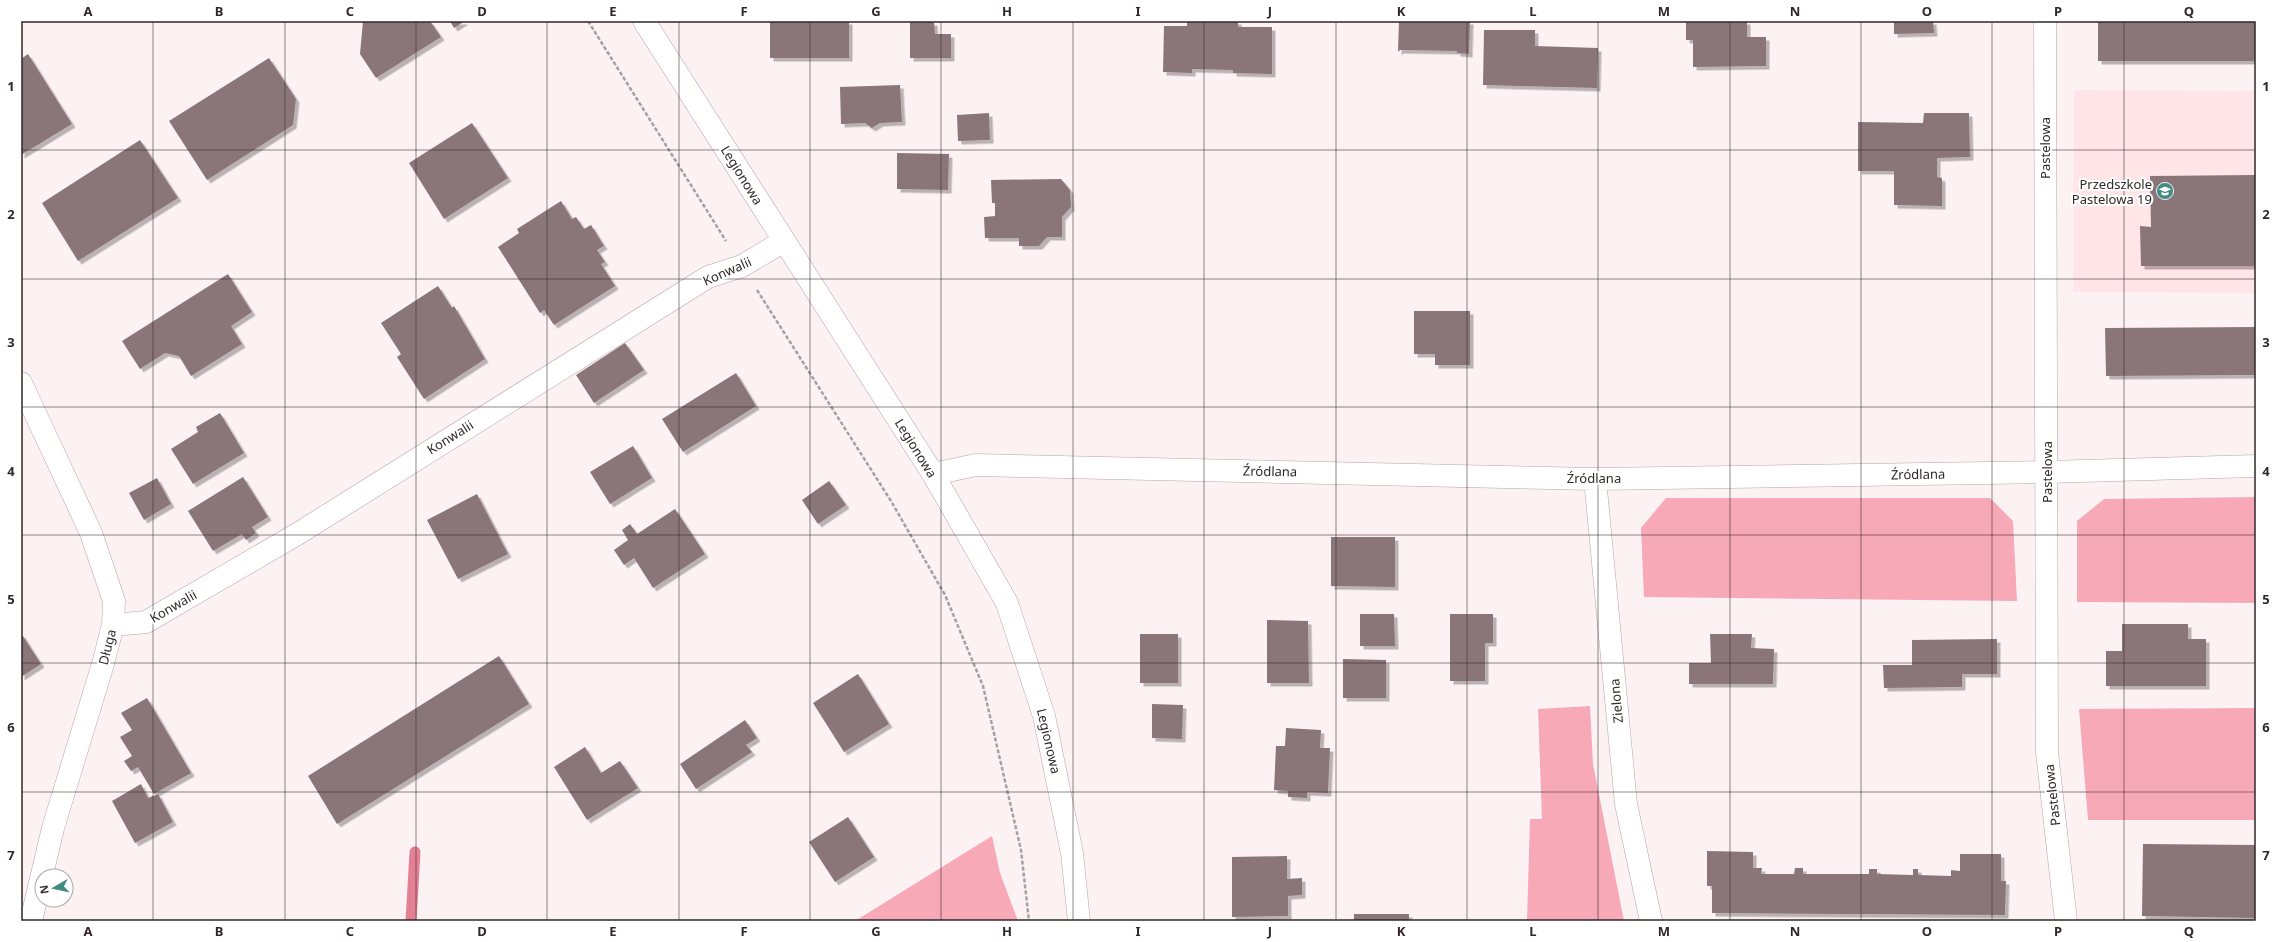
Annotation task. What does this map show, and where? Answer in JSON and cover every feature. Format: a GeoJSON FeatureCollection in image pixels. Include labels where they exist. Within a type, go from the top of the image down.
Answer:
{"type":"FeatureCollection","features":[{"type":"Feature","properties":{"kind":"street","name":"Legionowa"},"geometry":{"type":"LineString","coordinates":[[644,21],[933,474],[1007,603],[1044,716],[1072,853],[1079,921]]}},
{"type":"Feature","properties":{"kind":"street","name":"Pastelowa"},"geometry":{"type":"LineString","coordinates":[[2045,21],[2047,752],[2066,921]]}},
{"type":"Feature","properties":{"kind":"street","name":"Konwalii"},"geometry":{"type":"LineString","coordinates":[[113,625],[146,622],[299,534],[407,464],[708,277],[742,266],[784,241]]}},
{"type":"Feature","properties":{"kind":"street","name":"Długa"},"geometry":{"type":"LineString","coordinates":[[21,383],[91,533],[114,601],[113,625],[54,828],[31,921]]}},
{"type":"Feature","properties":{"kind":"street","name":"Źródlana"},"geometry":{"type":"LineString","coordinates":[[933,474],[976,465],[1595,479],[2047,472],[2256,466]]}},
{"type":"Feature","properties":{"kind":"street","name":"Zielona"},"geometry":{"type":"LineString","coordinates":[[1595,479],[1626,804],[1651,921]]}},
{"type":"Feature","properties":{"kind":"path"},"geometry":{"type":"LineString","coordinates":[[588,21],[891,501],[945,595],[983,686],[1021,850],[1029,921]]}},
{"type":"Feature","properties":{"kind":"shaded area","name":"Przedszkole Pastelowa 19"},"geometry":{"type":"Polygon","coordinates":[[[2074,90],[2256,91],[2256,293],[2073,292],[2074,90]]]}},
{"type":"Feature","properties":{"kind":"shaded area"},"geometry":{"type":"Polygon","coordinates":[[[2256,497],[2256,603],[2077,602],[2077,521],[2104,499],[2256,497]]]}},
{"type":"Feature","properties":{"kind":"shaded area"},"geometry":{"type":"Polygon","coordinates":[[[1666,498],[1990,498],[2013,521],[2017,601],[1644,597],[1641,528],[1666,498]]]}},
{"type":"Feature","properties":{"kind":"shaded area"},"geometry":{"type":"Polygon","coordinates":[[[1590,706],[1593,764],[1624,921],[1527,921],[1530,819],[1542,819],[1538,709],[1590,706]]]}},
{"type":"Feature","properties":{"kind":"shaded area"},"geometry":{"type":"Polygon","coordinates":[[[2256,708],[2256,820],[2088,820],[2079,709],[2256,708]]]}},
{"type":"Feature","properties":{"kind":"shaded area"},"geometry":{"type":"Polygon","coordinates":[[[992,836],[1000,873],[1018,921],[855,921],[992,836]]]}},
{"type":"Feature","properties":{"kind":"building"},"geometry":{"type":"Polygon","coordinates":[[[363,21],[430,21],[441,37],[376,78],[360,54],[363,21]]]}},
{"type":"Feature","properties":{"kind":"building"},"geometry":{"type":"Polygon","coordinates":[[[450,21],[465,21],[454,28],[450,21]]]}},
{"type":"Feature","properties":{"kind":"building"},"geometry":{"type":"Polygon","coordinates":[[[770,21],[849,21],[849,58],[770,58],[770,21]]]}},
{"type":"Feature","properties":{"kind":"building"},"geometry":{"type":"Polygon","coordinates":[[[1187,21],[1238,21],[1238,27],[1272,27],[1272,74],[1233,73],[1233,70],[1192,69],[1192,73],[1163,72],[1164,26],[1187,26],[1187,21]]]}},
{"type":"Feature","properties":{"kind":"building"},"geometry":{"type":"Polygon","coordinates":[[[1399,21],[1470,21],[1469,54],[1457,53],[1457,51],[1400,50],[1398,52],[1399,21]]]}},
{"type":"Feature","properties":{"kind":"building"},"geometry":{"type":"Polygon","coordinates":[[[1686,21],[1747,21],[1747,37],[1766,37],[1766,66],[1693,67],[1693,40],[1686,40],[1686,21]]]}},
{"type":"Feature","properties":{"kind":"building"},"geometry":{"type":"Polygon","coordinates":[[[1894,21],[1933,21],[1934,33],[1894,34],[1894,21]]]}},
{"type":"Feature","properties":{"kind":"building"},"geometry":{"type":"Polygon","coordinates":[[[2098,21],[2256,21],[2256,61],[2098,61],[2098,21]]]}},
{"type":"Feature","properties":{"kind":"building"},"geometry":{"type":"Polygon","coordinates":[[[910,22],[934,22],[935,34],[951,34],[951,58],[910,58],[910,22]]]}},
{"type":"Feature","properties":{"kind":"building"},"geometry":{"type":"Polygon","coordinates":[[[1484,30],[1535,30],[1535,46],[1598,48],[1597,88],[1483,85],[1484,30]]]}},
{"type":"Feature","properties":{"kind":"building"},"geometry":{"type":"Polygon","coordinates":[[[28,54],[72,124],[21,155],[21,59],[28,54]]]}},
{"type":"Feature","properties":{"kind":"building"},"geometry":{"type":"Polygon","coordinates":[[[269,58],[296,99],[293,125],[207,180],[169,121],[269,58]]]}},
{"type":"Feature","properties":{"kind":"building"},"geometry":{"type":"Polygon","coordinates":[[[900,85],[902,122],[880,123],[872,128],[865,123],[841,124],[840,87],[900,85]]]}},
{"type":"Feature","properties":{"kind":"building"},"geometry":{"type":"Polygon","coordinates":[[[989,113],[990,140],[958,141],[957,115],[989,113]]]}},
{"type":"Feature","properties":{"kind":"building"},"geometry":{"type":"Polygon","coordinates":[[[1924,113],[1969,113],[1970,157],[1937,158],[1937,177],[1942,178],[1942,206],[1894,205],[1894,171],[1858,171],[1858,122],[1923,123],[1924,113]]]}},
{"type":"Feature","properties":{"kind":"building"},"geometry":{"type":"Polygon","coordinates":[[[472,123],[508,178],[444,219],[409,163],[472,123]]]}},
{"type":"Feature","properties":{"kind":"building"},"geometry":{"type":"Polygon","coordinates":[[[140,140],[178,198],[78,261],[42,203],[140,140]]]}},
{"type":"Feature","properties":{"kind":"building"},"geometry":{"type":"Polygon","coordinates":[[[897,153],[949,154],[948,190],[897,189],[897,153]]]}},
{"type":"Feature","properties":{"kind":"building"},"geometry":{"type":"Polygon","coordinates":[[[2256,175],[2256,266],[2141,266],[2140,226],[2151,227],[2150,176],[2256,175]]]}},
{"type":"Feature","properties":{"kind":"building"},"geometry":{"type":"Polygon","coordinates":[[[1061,179],[1070,190],[1071,207],[1062,217],[1062,237],[1047,237],[1039,246],[1019,246],[1019,238],[985,238],[984,217],[995,216],[995,203],[992,203],[991,180],[1061,179]]]}},
{"type":"Feature","properties":{"kind":"building"},"geometry":{"type":"Polygon","coordinates":[[[561,201],[572,219],[576,217],[584,229],[591,225],[604,246],[597,250],[605,262],[601,264],[615,286],[554,325],[544,310],[540,313],[498,247],[519,233],[517,229],[561,201]]]}},
{"type":"Feature","properties":{"kind":"building"},"geometry":{"type":"Polygon","coordinates":[[[228,274],[252,312],[231,326],[242,344],[191,376],[179,356],[165,353],[140,369],[122,341],[228,274]]]}},
{"type":"Feature","properties":{"kind":"building"},"geometry":{"type":"Polygon","coordinates":[[[438,286],[452,308],[454,306],[485,359],[424,399],[397,357],[401,354],[381,323],[438,286]]]}},
{"type":"Feature","properties":{"kind":"building"},"geometry":{"type":"Polygon","coordinates":[[[1414,311],[1470,311],[1470,365],[1435,365],[1435,354],[1414,354],[1414,311]]]}},
{"type":"Feature","properties":{"kind":"building"},"geometry":{"type":"Polygon","coordinates":[[[2256,327],[2256,375],[2106,376],[2105,328],[2256,327]]]}},
{"type":"Feature","properties":{"kind":"building"},"geometry":{"type":"Polygon","coordinates":[[[625,343],[644,370],[594,403],[576,375],[625,343]]]}},
{"type":"Feature","properties":{"kind":"building"},"geometry":{"type":"Polygon","coordinates":[[[736,373],[756,406],[683,452],[662,419],[736,373]]]}},
{"type":"Feature","properties":{"kind":"building"},"geometry":{"type":"Polygon","coordinates":[[[220,413],[244,453],[193,484],[171,449],[198,432],[196,427],[220,413]]]}},
{"type":"Feature","properties":{"kind":"building"},"geometry":{"type":"Polygon","coordinates":[[[633,446],[652,478],[610,504],[590,472],[633,446]]]}},
{"type":"Feature","properties":{"kind":"building"},"geometry":{"type":"Polygon","coordinates":[[[243,477],[268,517],[252,527],[256,533],[246,540],[242,534],[213,551],[188,511],[243,477]]]}},
{"type":"Feature","properties":{"kind":"building"},"geometry":{"type":"Polygon","coordinates":[[[157,478],[171,504],[144,520],[129,493],[157,478]]]}},
{"type":"Feature","properties":{"kind":"building"},"geometry":{"type":"Polygon","coordinates":[[[829,481],[846,505],[818,524],[802,500],[829,481]]]}},
{"type":"Feature","properties":{"kind":"building"},"geometry":{"type":"Polygon","coordinates":[[[477,494],[508,554],[458,579],[427,520],[477,494]]]}},
{"type":"Feature","properties":{"kind":"building"},"geometry":{"type":"Polygon","coordinates":[[[675,509],[705,554],[653,588],[634,558],[624,565],[614,550],[628,540],[622,530],[630,524],[637,534],[675,509]]]}},
{"type":"Feature","properties":{"kind":"building"},"geometry":{"type":"Polygon","coordinates":[[[1331,537],[1395,537],[1395,587],[1331,586],[1331,537]]]}},
{"type":"Feature","properties":{"kind":"building"},"geometry":{"type":"Polygon","coordinates":[[[1360,614],[1394,614],[1395,646],[1360,646],[1360,614]]]}},
{"type":"Feature","properties":{"kind":"building"},"geometry":{"type":"Polygon","coordinates":[[[1450,614],[1493,614],[1493,643],[1485,643],[1485,681],[1450,681],[1450,614]]]}},
{"type":"Feature","properties":{"kind":"building"},"geometry":{"type":"Polygon","coordinates":[[[1267,620],[1308,621],[1309,683],[1267,683],[1267,620]]]}},
{"type":"Feature","properties":{"kind":"building"},"geometry":{"type":"Polygon","coordinates":[[[2122,624],[2188,624],[2188,639],[2206,639],[2206,686],[2106,686],[2106,651],[2122,651],[2122,624]]]}},
{"type":"Feature","properties":{"kind":"building"},"geometry":{"type":"Polygon","coordinates":[[[21,633],[41,664],[21,677],[21,633]]]}},
{"type":"Feature","properties":{"kind":"building"},"geometry":{"type":"Polygon","coordinates":[[[1140,634],[1178,634],[1178,683],[1140,683],[1140,634]]]}},
{"type":"Feature","properties":{"kind":"building"},"geometry":{"type":"Polygon","coordinates":[[[1710,634],[1752,634],[1751,648],[1774,649],[1773,684],[1689,684],[1689,663],[1711,663],[1710,634]]]}},
{"type":"Feature","properties":{"kind":"building"},"geometry":{"type":"Polygon","coordinates":[[[1997,639],[1997,674],[1962,674],[1962,687],[1884,688],[1883,665],[1912,665],[1912,640],[1997,639]]]}},
{"type":"Feature","properties":{"kind":"building"},"geometry":{"type":"Polygon","coordinates":[[[499,656],[529,704],[337,824],[308,776],[499,656]]]}},
{"type":"Feature","properties":{"kind":"building"},"geometry":{"type":"Polygon","coordinates":[[[1343,659],[1386,660],[1386,698],[1343,698],[1343,659]]]}},
{"type":"Feature","properties":{"kind":"building"},"geometry":{"type":"Polygon","coordinates":[[[858,674],[889,724],[844,752],[813,703],[858,674]]]}},
{"type":"Feature","properties":{"kind":"building"},"geometry":{"type":"Polygon","coordinates":[[[147,698],[191,773],[154,794],[138,767],[131,771],[124,761],[132,756],[120,737],[132,730],[121,713],[147,698]]]}},
{"type":"Feature","properties":{"kind":"building"},"geometry":{"type":"Polygon","coordinates":[[[1152,704],[1183,705],[1182,739],[1152,738],[1152,704]]]}},
{"type":"Feature","properties":{"kind":"building"},"geometry":{"type":"Polygon","coordinates":[[[745,720],[757,738],[746,745],[752,752],[696,789],[680,764],[745,720]]]}},
{"type":"Feature","properties":{"kind":"building"},"geometry":{"type":"Polygon","coordinates":[[[1286,728],[1321,730],[1320,748],[1330,748],[1328,793],[1307,792],[1307,798],[1288,797],[1288,791],[1274,790],[1276,746],[1285,746],[1286,728]]]}},
{"type":"Feature","properties":{"kind":"building"},"geometry":{"type":"Polygon","coordinates":[[[585,747],[601,773],[620,761],[638,788],[587,820],[554,767],[585,747]]]}},
{"type":"Feature","properties":{"kind":"building"},"geometry":{"type":"Polygon","coordinates":[[[141,784],[148,798],[158,794],[173,822],[135,843],[112,801],[141,784]]]}},
{"type":"Feature","properties":{"kind":"building"},"geometry":{"type":"Polygon","coordinates":[[[848,817],[874,857],[835,882],[809,842],[848,817]]]}},
{"type":"Feature","properties":{"kind":"building"},"geometry":{"type":"Polygon","coordinates":[[[2143,844],[2256,845],[2256,918],[2142,916],[2143,844]]]}},
{"type":"Feature","properties":{"kind":"building"},"geometry":{"type":"Polygon","coordinates":[[[1707,851],[1753,852],[1753,868],[1762,868],[1761,874],[1794,874],[1795,868],[1803,868],[1803,874],[1869,874],[1869,869],[1877,869],[1877,874],[1913,875],[1913,869],[1918,869],[1918,875],[1951,876],[1951,870],[1960,871],[1960,854],[2001,854],[2001,881],[2006,881],[2005,915],[1712,913],[1712,886],[1707,886],[1707,851]]]}},
{"type":"Feature","properties":{"kind":"building"},"geometry":{"type":"Polygon","coordinates":[[[1287,856],[1287,879],[1302,878],[1302,895],[1288,896],[1288,916],[1232,917],[1232,857],[1287,856]]]}},
{"type":"Feature","properties":{"kind":"building"},"geometry":{"type":"Polygon","coordinates":[[[1354,914],[1409,914],[1409,921],[1354,921],[1354,914]]]}},
{"type":"Feature","properties":{"kind":"waterway"},"geometry":{"type":"LineString","coordinates":[[411,921],[415,852]]}},
{"type":"Feature","properties":{"kind":"place","name":"Przedszkole Pastelowa 19"},"geometry":{"type":"Point","coordinates":[2165,191]}}]}
